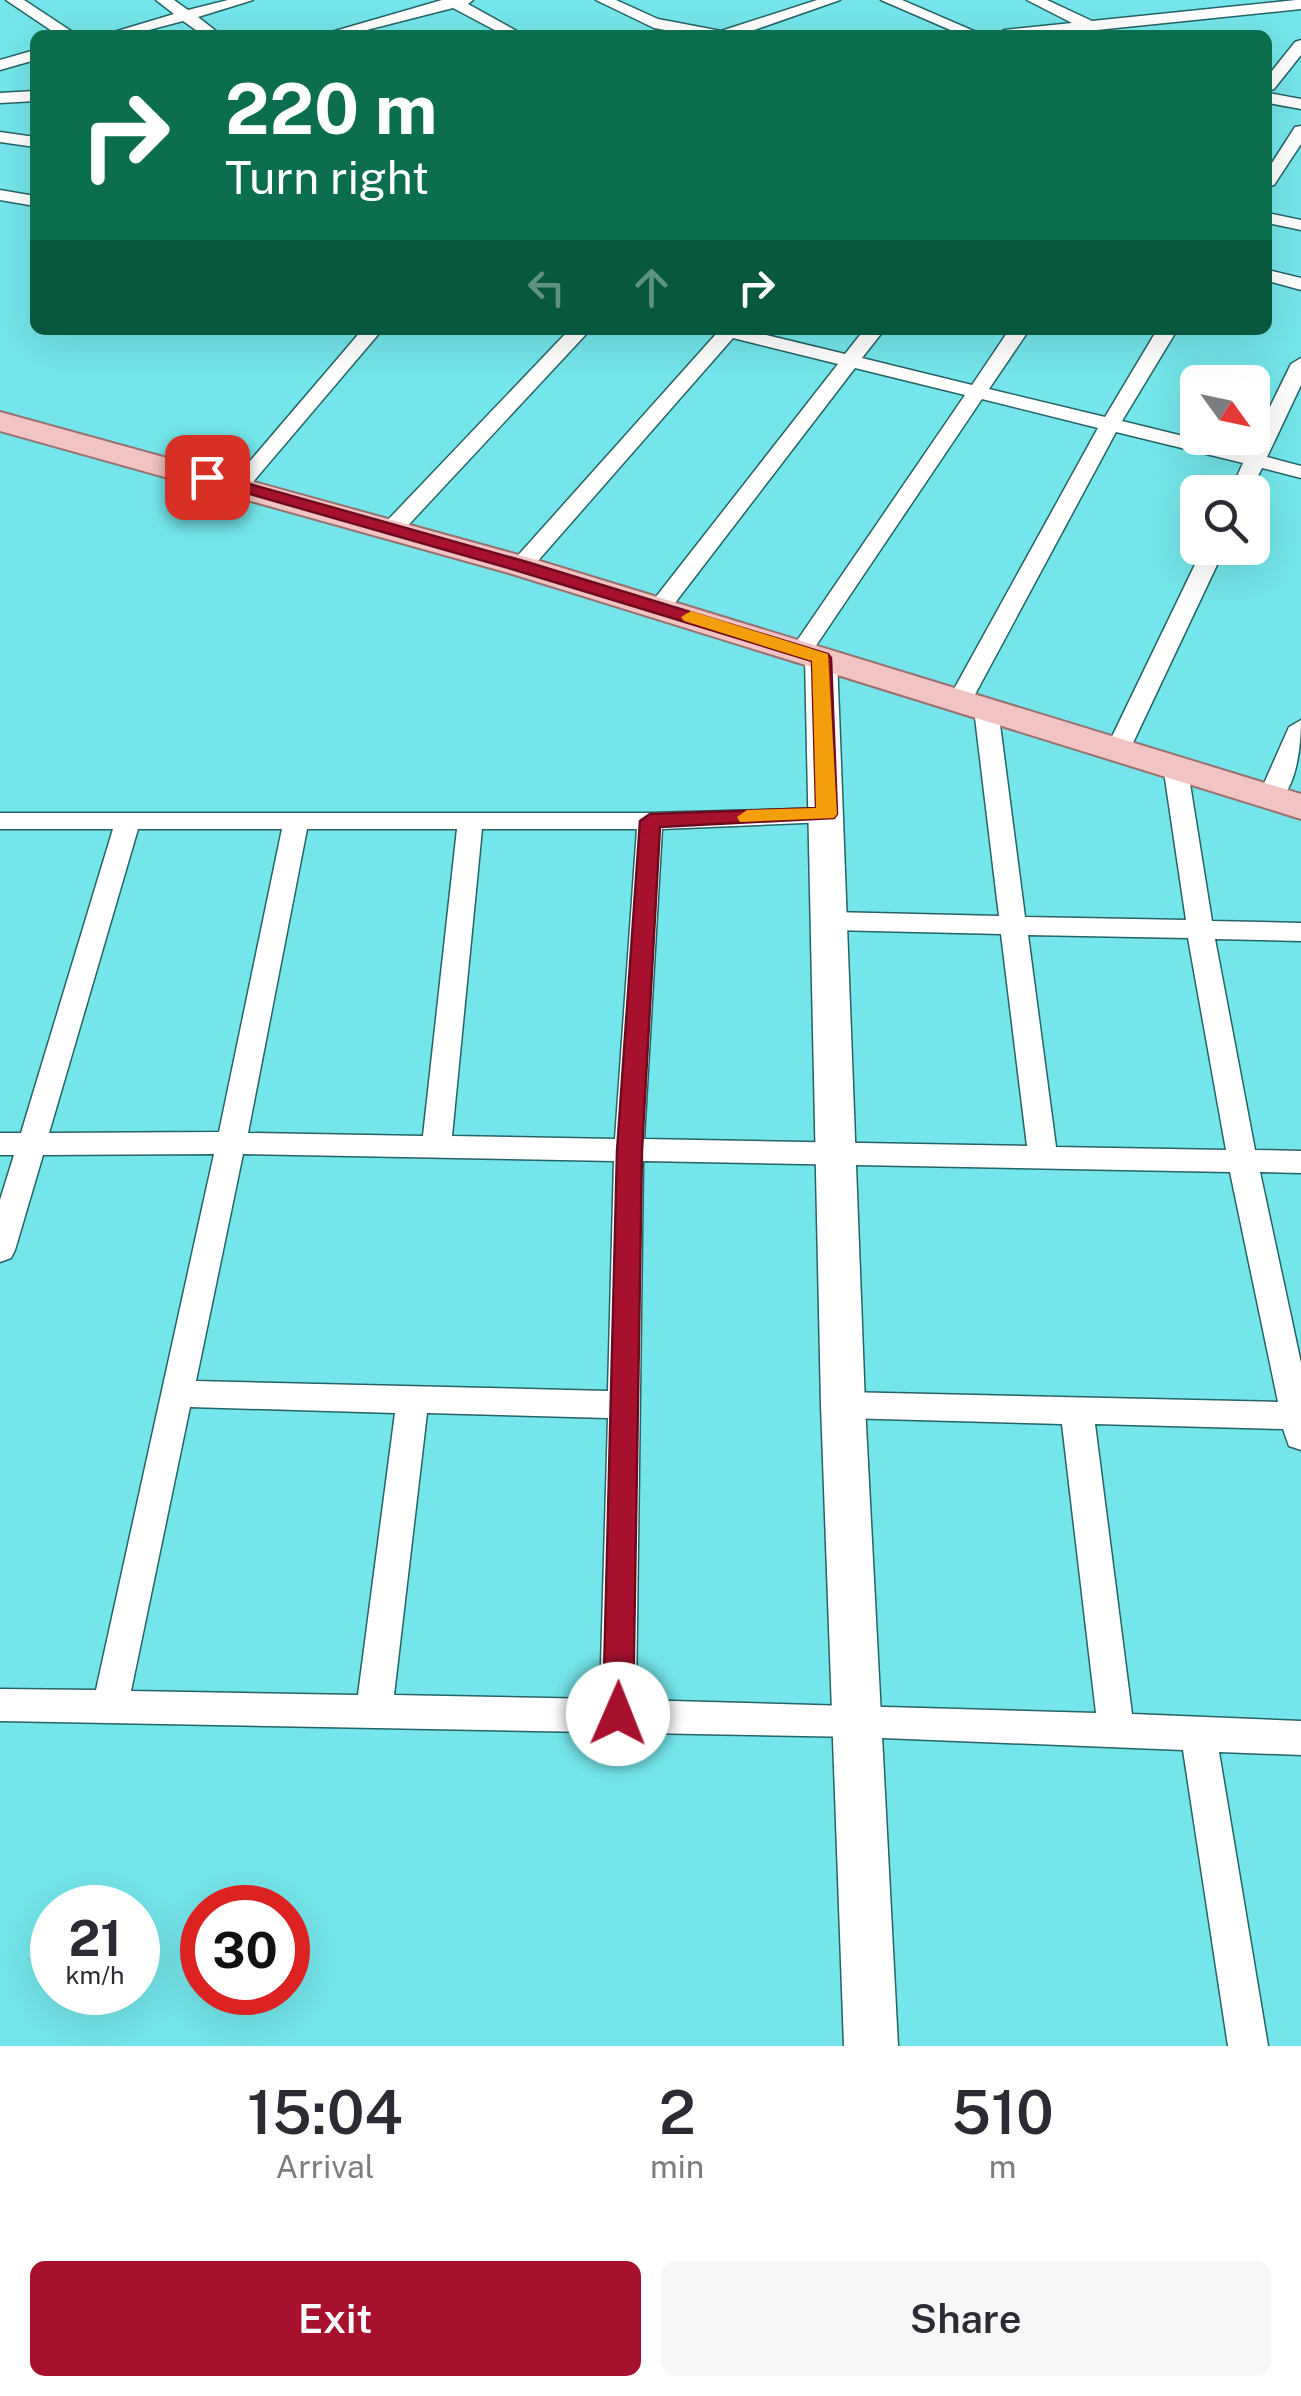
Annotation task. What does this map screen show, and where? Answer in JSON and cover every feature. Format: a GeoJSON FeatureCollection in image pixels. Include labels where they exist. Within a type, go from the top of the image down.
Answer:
{"type":"FeatureCollection","features":[{"type":"Feature","properties":{"kind":"main road"},"geometry":{"type":"LineString","coordinates":[[0,421],[660,607],[1286,802]]}},
{"type":"Feature","properties":{"kind":"street"},"geometry":{"type":"LineString","coordinates":[[14,0],[61,30]]}},
{"type":"Feature","properties":{"kind":"street"},"geometry":{"type":"LineString","coordinates":[[164,0],[206,30]]}},
{"type":"Feature","properties":{"kind":"street"},"geometry":{"type":"LineString","coordinates":[[131,30],[245,0]]}},
{"type":"Feature","properties":{"kind":"street"},"geometry":{"type":"LineString","coordinates":[[604,0],[654,23],[693,30]]}},
{"type":"Feature","properties":{"kind":"street"},"geometry":{"type":"LineString","coordinates":[[622,8],[649,0]]}},
{"type":"Feature","properties":{"kind":"street"},"geometry":{"type":"LineString","coordinates":[[737,30],[832,0]]}},
{"type":"Feature","properties":{"kind":"street"},"geometry":{"type":"LineString","coordinates":[[889,0],[963,30]]}},
{"type":"Feature","properties":{"kind":"street"},"geometry":{"type":"LineString","coordinates":[[1035,0],[1090,26]]}},
{"type":"Feature","properties":{"kind":"street"},"geometry":{"type":"LineString","coordinates":[[1188,0],[1217,13]]}},
{"type":"Feature","properties":{"kind":"street"},"geometry":{"type":"LineString","coordinates":[[349,30],[457,1],[507,30]]}},
{"type":"Feature","properties":{"kind":"street"},"geometry":{"type":"LineString","coordinates":[[1052,30],[1301,4]]}},
{"type":"Feature","properties":{"kind":"street"},"geometry":{"type":"LineString","coordinates":[[1141,20],[1190,30]]}},
{"type":"Feature","properties":{"kind":"street"},"geometry":{"type":"LineString","coordinates":[[1272,81],[1295,50]]}},
{"type":"Feature","properties":{"kind":"street"},"geometry":{"type":"LineString","coordinates":[[0,65],[30,57]]}},
{"type":"Feature","properties":{"kind":"street"},"geometry":{"type":"LineString","coordinates":[[0,98],[30,96]]}},
{"type":"Feature","properties":{"kind":"street"},"geometry":{"type":"LineString","coordinates":[[1272,99],[1301,104]]}},
{"type":"Feature","properties":{"kind":"street"},"geometry":{"type":"LineString","coordinates":[[1272,169],[1301,130]]}},
{"type":"Feature","properties":{"kind":"street"},"geometry":{"type":"LineString","coordinates":[[1272,172],[1301,175]]}},
{"type":"Feature","properties":{"kind":"street"},"geometry":{"type":"LineString","coordinates":[[0,196],[30,200]]}},
{"type":"Feature","properties":{"kind":"street"},"geometry":{"type":"LineString","coordinates":[[1272,219],[1301,225]]}},
{"type":"Feature","properties":{"kind":"street"},"geometry":{"type":"LineString","coordinates":[[1272,277],[1301,284]]}},
{"type":"Feature","properties":{"kind":"street"},"geometry":{"type":"LineString","coordinates":[[240,486],[368,335]]}},
{"type":"Feature","properties":{"kind":"street"},"geometry":{"type":"LineString","coordinates":[[392,529],[575,335]]}},
{"type":"Feature","properties":{"kind":"street"},"geometry":{"type":"LineString","coordinates":[[521,566],[723,335]]}},
{"type":"Feature","properties":{"kind":"street"},"geometry":{"type":"LineString","coordinates":[[743,335],[1301,472]]}},
{"type":"Feature","properties":{"kind":"street"},"geometry":{"type":"LineString","coordinates":[[660,607],[870,335]]}},
{"type":"Feature","properties":{"kind":"street"},"geometry":{"type":"LineString","coordinates":[[871,2046],[835,1156],[827,814],[812,654],[974,391],[1015,335]]}},
{"type":"Feature","properties":{"kind":"street"},"geometry":{"type":"LineString","coordinates":[[1043,1160],[1013,927],[973,704],[1110,425],[1164,335]]}},
{"type":"Feature","properties":{"kind":"street"},"geometry":{"type":"LineString","coordinates":[[1248,475],[1301,364]]}},
{"type":"Feature","properties":{"kind":"street"},"geometry":{"type":"LineString","coordinates":[[1119,748],[1206,565]]}},
{"type":"Feature","properties":{"kind":"street"},"geometry":{"type":"LineString","coordinates":[[1286,802],[1301,727]]}},
{"type":"Feature","properties":{"kind":"street"},"geometry":{"type":"LineString","coordinates":[[844,1405],[1077,1412],[1299,1426],[1240,1161],[1198,930],[1176,766]]}},
{"type":"Feature","properties":{"kind":"street"},"geometry":{"type":"LineString","coordinates":[[0,821],[650,821],[827,814]]}},
{"type":"Feature","properties":{"kind":"street"},"geometry":{"type":"LineString","coordinates":[[618,1714],[630,1151],[650,821]]}},
{"type":"Feature","properties":{"kind":"street"},"geometry":{"type":"LineString","coordinates":[[0,1250],[15,1144],[128,822]]}},
{"type":"Feature","properties":{"kind":"street"},"geometry":{"type":"LineString","coordinates":[[110,1706],[232,1144],[296,822]]}},
{"type":"Feature","properties":{"kind":"street"},"geometry":{"type":"LineString","coordinates":[[436,1148],[470,822]]}},
{"type":"Feature","properties":{"kind":"street"},"geometry":{"type":"LineString","coordinates":[[831,921],[1301,932]]}},
{"type":"Feature","properties":{"kind":"street"},"geometry":{"type":"LineString","coordinates":[[15,1144],[232,1144],[1301,1162]]}},
{"type":"Feature","properties":{"kind":"street"},"geometry":{"type":"LineString","coordinates":[[178,1394],[624,1405]]}},
{"type":"Feature","properties":{"kind":"street"},"geometry":{"type":"LineString","coordinates":[[374,1712],[412,1400]]}},
{"type":"Feature","properties":{"kind":"street"},"geometry":{"type":"LineString","coordinates":[[1077,1412],[1116,1730]]}},
{"type":"Feature","properties":{"kind":"street"},"geometry":{"type":"LineString","coordinates":[[0,1705],[858,1720],[1301,1738]]}},
{"type":"Feature","properties":{"kind":"street"},"geometry":{"type":"LineString","coordinates":[[1198,1733],[1248,2046]]}},
{"type":"Feature","properties":{"kind":"slow traffic"},"geometry":{"type":"LineString","coordinates":[[691,617],[822,658],[827,814],[747,817]]}},
{"type":"Feature","properties":{"kind":"route"},"geometry":{"type":"LineString","coordinates":[[207,477],[521,566],[822,658],[827,814],[650,821],[630,1151],[618,1714]]}}]}
